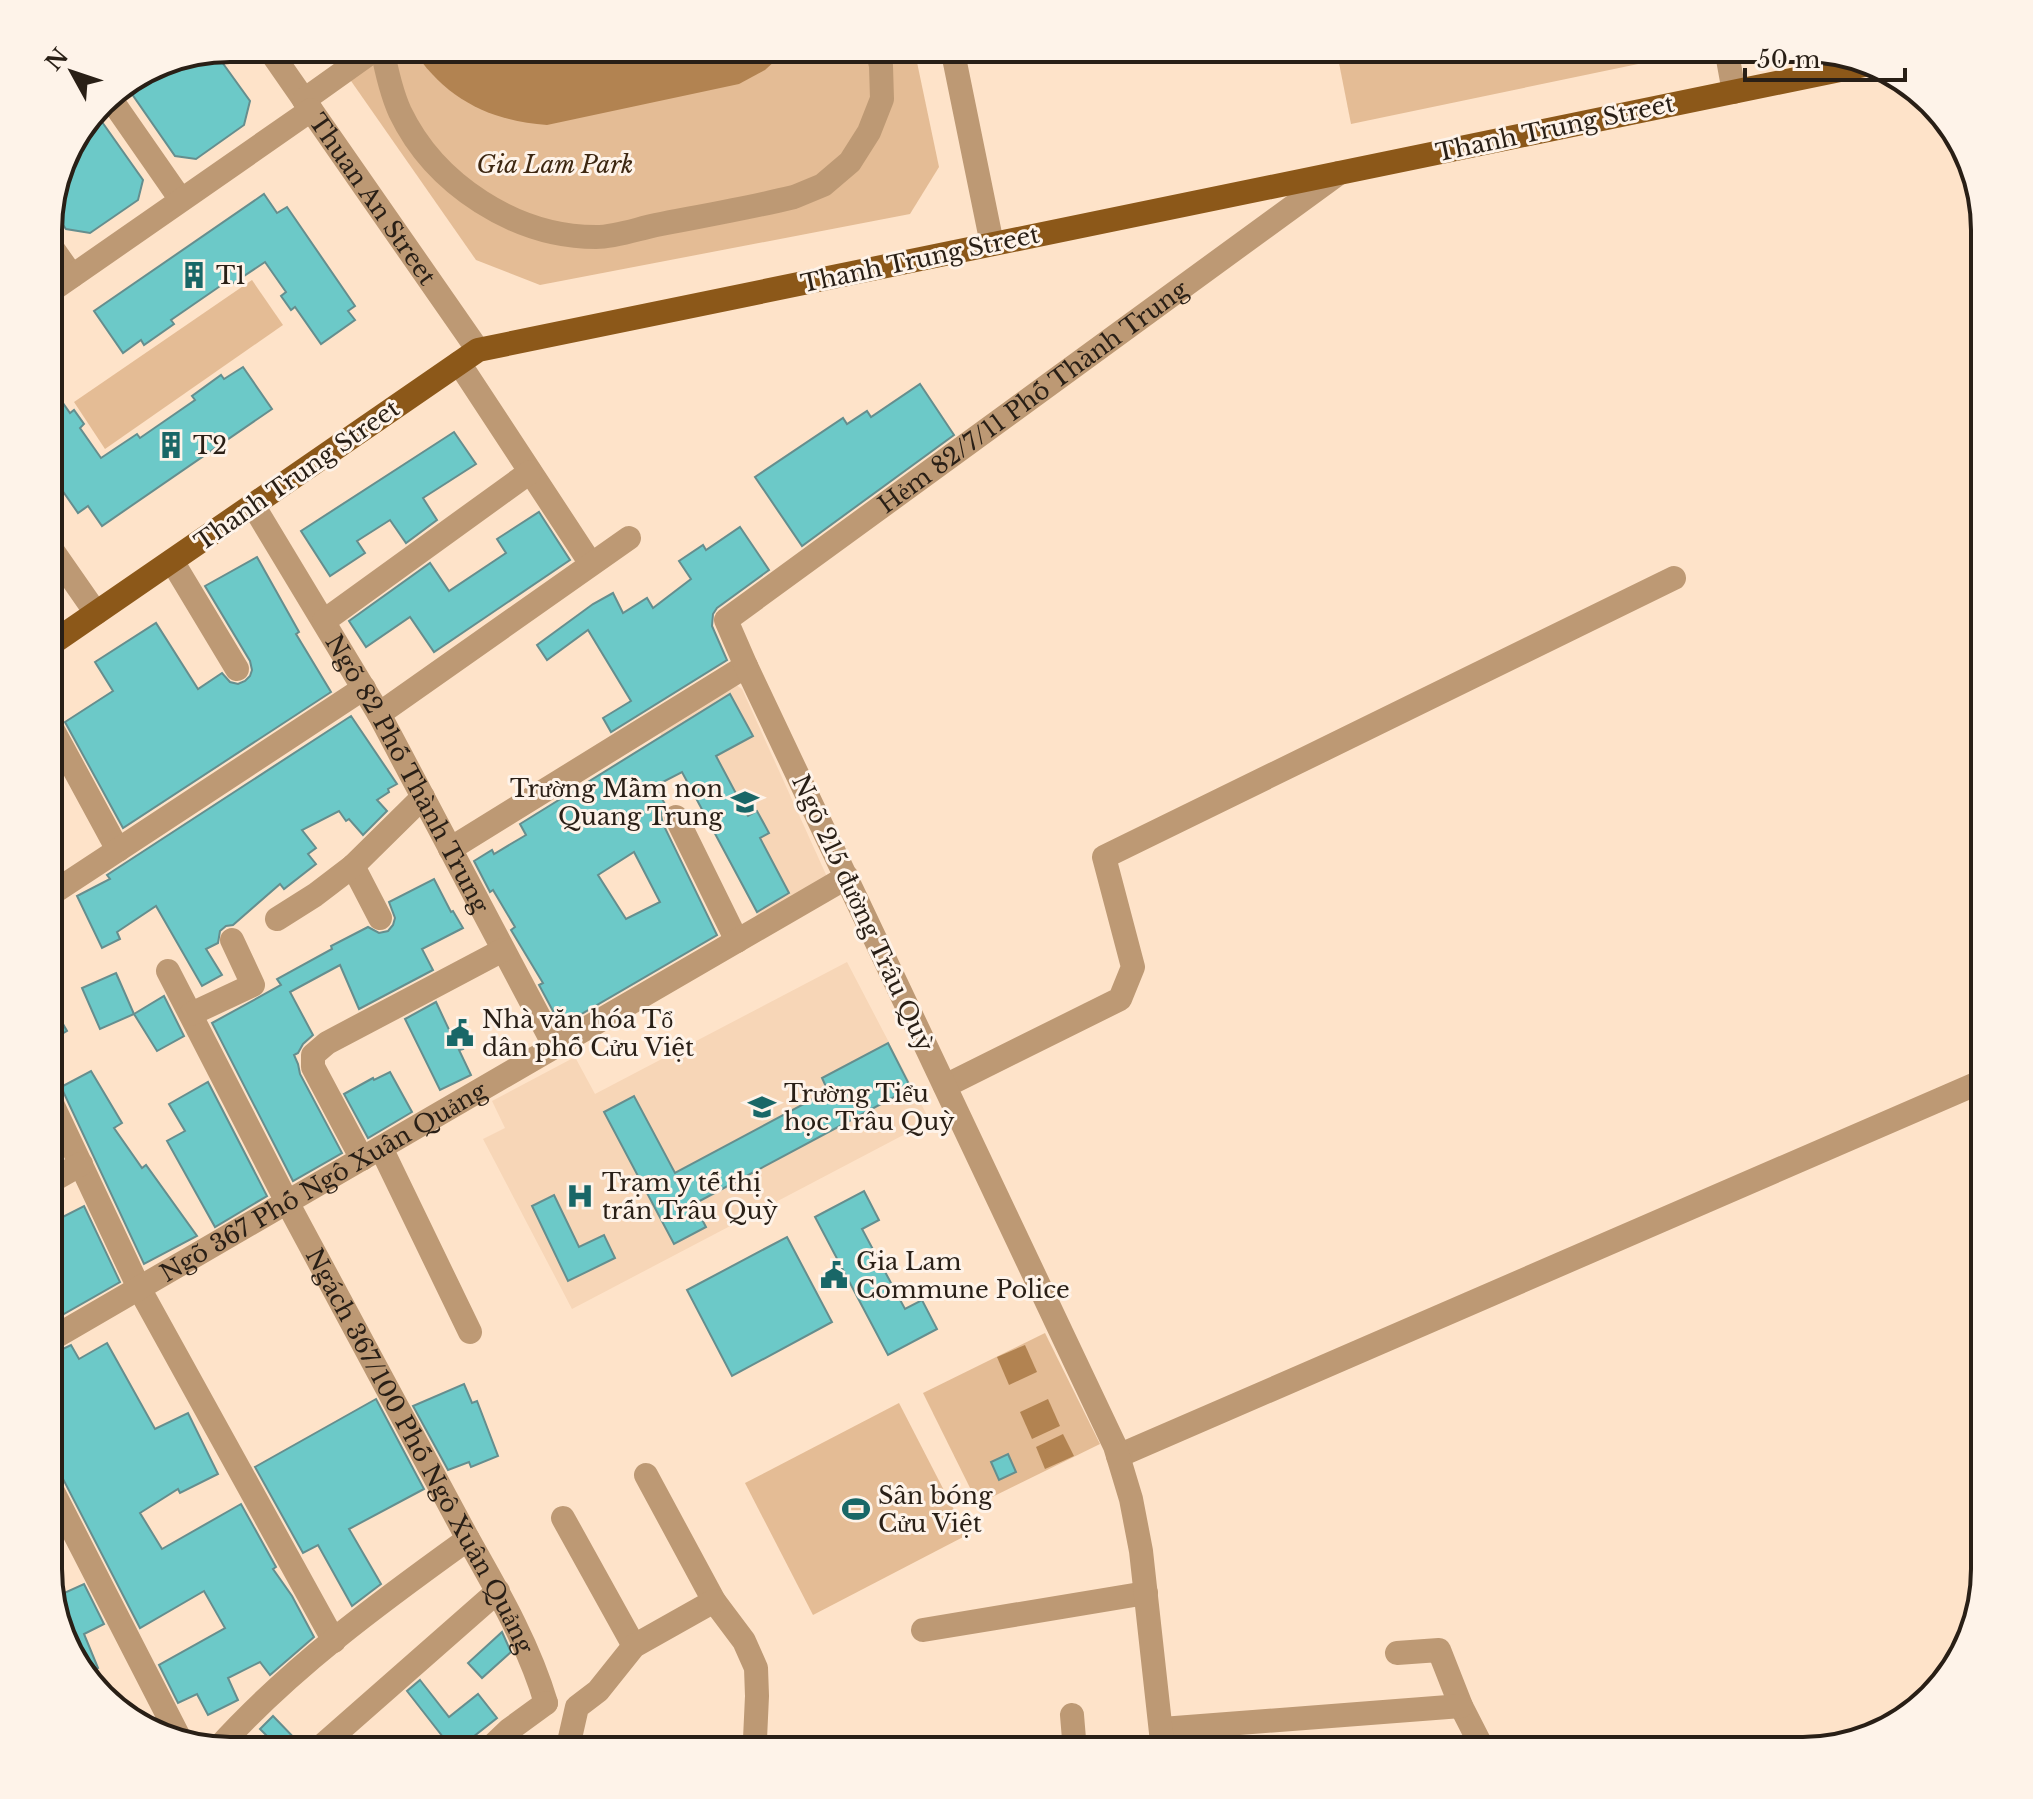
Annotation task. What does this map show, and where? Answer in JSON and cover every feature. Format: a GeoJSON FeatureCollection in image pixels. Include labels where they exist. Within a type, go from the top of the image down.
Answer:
{"type":"FeatureCollection","features":[{"type":"Feature","properties":{"kind":"main road","name":"Thanh Trung Street"},"geometry":{"type":"LineString","coordinates":[[62,636],[468,356],[992,244],[1848,68]]}},
{"type":"Feature","properties":{"kind":"street","name":"Thuan An Street"},"geometry":{"type":"LineString","coordinates":[[278,62],[468,356],[530,472],[591,564]]}},
{"type":"Feature","properties":{"kind":"street"},"geometry":{"type":"LineString","coordinates":[[62,283],[181,200],[362,62]]}},
{"type":"Feature","properties":{"kind":"street"},"geometry":{"type":"LineString","coordinates":[[383,62],[400,112],[421,146],[447,175],[479,201],[516,220],[555,233],[599,237],[794,197],[823,185],[850,162],[869,132],[882,99],[880,62]]}},
{"type":"Feature","properties":{"kind":"street"},"geometry":{"type":"LineString","coordinates":[[955,62],[992,244]]}},
{"type":"Feature","properties":{"kind":"street"},"geometry":{"type":"LineString","coordinates":[[1729,62],[1734,92]]}},
{"type":"Feature","properties":{"kind":"street"},"geometry":{"type":"LineString","coordinates":[[116,107],[181,200]]}},
{"type":"Feature","properties":{"kind":"street","name":"Hẻm 82/7/11 Phố Thành Trung"},"geometry":{"type":"LineString","coordinates":[[726,620],[1339,173]]}},
{"type":"Feature","properties":{"kind":"street"},"geometry":{"type":"LineString","coordinates":[[62,262],[72,276]]}},
{"type":"Feature","properties":{"kind":"street"},"geometry":{"type":"LineString","coordinates":[[324,621],[530,472]]}},
{"type":"Feature","properties":{"kind":"street","name":"Ngõ 82 Phố Thành Trung"},"geometry":{"type":"LineString","coordinates":[[253,505],[379,714],[555,1047]]}},
{"type":"Feature","properties":{"kind":"street"},"geometry":{"type":"LineString","coordinates":[[379,714],[629,538]]}},
{"type":"Feature","properties":{"kind":"street"},"geometry":{"type":"LineString","coordinates":[[172,561],[237,669]]}},
{"type":"Feature","properties":{"kind":"street"},"geometry":{"type":"LineString","coordinates":[[62,564],[96,613]]}},
{"type":"Feature","properties":{"kind":"street"},"geometry":{"type":"LineString","coordinates":[[945,1086],[1120,999],[1133,967],[1104,857],[1674,578]]}},
{"type":"Feature","properties":{"kind":"street","name":"Ngõ 215 đường Trâu Quỳ"},"geometry":{"type":"LineString","coordinates":[[726,620],[1115,1446],[1131,1499],[1146,1593],[1162,1737]]}},
{"type":"Feature","properties":{"kind":"street"},"geometry":{"type":"LineString","coordinates":[[450,849],[746,666]]}},
{"type":"Feature","properties":{"kind":"street"},"geometry":{"type":"LineString","coordinates":[[62,887],[364,688]]}},
{"type":"Feature","properties":{"kind":"street"},"geometry":{"type":"LineString","coordinates":[[62,747],[118,850]]}},
{"type":"Feature","properties":{"kind":"street"},"geometry":{"type":"LineString","coordinates":[[277,919],[353,866],[423,797]]}},
{"type":"Feature","properties":{"kind":"street"},"geometry":{"type":"LineString","coordinates":[[676,817],[737,941]]}},
{"type":"Feature","properties":{"kind":"street"},"geometry":{"type":"LineString","coordinates":[[353,866],[380,918]]}},
{"type":"Feature","properties":{"kind":"street","name":"Ngõ 367 Phố Ngô Xuân Quảng"},"geometry":{"type":"LineString","coordinates":[[62,1333],[847,877]]}},
{"type":"Feature","properties":{"kind":"street"},"geometry":{"type":"LineString","coordinates":[[191,1014],[253,985],[232,940]]}},
{"type":"Feature","properties":{"kind":"street"},"geometry":{"type":"LineString","coordinates":[[470,1332],[372,1153],[313,1067],[312,1060],[313,1055],[327,1043],[503,950]]}},
{"type":"Feature","properties":{"kind":"street","name":"Ngách 367/100 Phố Ngô Xuân Quảng"},"geometry":{"type":"LineString","coordinates":[[168,971],[287,1202],[498,1591],[523,1641],[546,1703]]}},
{"type":"Feature","properties":{"kind":"street"},"geometry":{"type":"LineString","coordinates":[[1118,1456],[1971,1086]]}},
{"type":"Feature","properties":{"kind":"street"},"geometry":{"type":"LineString","coordinates":[[62,1124],[139,1288],[334,1641]]}},
{"type":"Feature","properties":{"kind":"street"},"geometry":{"type":"LineString","coordinates":[[62,1175],[81,1164]]}},
{"type":"Feature","properties":{"kind":"street"},"geometry":{"type":"LineString","coordinates":[[646,1475],[714,1601],[744,1641],[756,1668],[755,1737]]}},
{"type":"Feature","properties":{"kind":"street"},"geometry":{"type":"LineString","coordinates":[[62,1509],[174,1727]]}},
{"type":"Feature","properties":{"kind":"street"},"geometry":{"type":"LineString","coordinates":[[563,1518],[634,1646]]}},
{"type":"Feature","properties":{"kind":"street"},"geometry":{"type":"LineString","coordinates":[[228,1737],[277,1688],[334,1641],[468,1539]]}},
{"type":"Feature","properties":{"kind":"street"},"geometry":{"type":"LineString","coordinates":[[332,1737],[498,1591]]}},
{"type":"Feature","properties":{"kind":"street"},"geometry":{"type":"LineString","coordinates":[[923,1630],[1146,1593]]}},
{"type":"Feature","properties":{"kind":"street"},"geometry":{"type":"LineString","coordinates":[[502,1737],[546,1703],[559,1712],[577,1707],[598,1691],[634,1646],[714,1601]]}},
{"type":"Feature","properties":{"kind":"street"},"geometry":{"type":"LineString","coordinates":[[1397,1653],[1439,1650],[1477,1737]]}},
{"type":"Feature","properties":{"kind":"street"},"geometry":{"type":"LineString","coordinates":[[1188,1737],[1461,1706]]}},
{"type":"Feature","properties":{"kind":"street"},"geometry":{"type":"LineString","coordinates":[[570,1737],[577,1707]]}},
{"type":"Feature","properties":{"kind":"street"},"geometry":{"type":"LineString","coordinates":[[1072,1715],[1074,1737]]}},
{"type":"Feature","properties":{"kind":"shaded area"},"geometry":{"type":"Polygon","coordinates":[[[422,62],[774,62],[739,84],[547,125],[506,118],[470,104],[438,81],[422,62]]]}},
{"type":"Feature","properties":{"kind":"shaded area","name":"Trường Mầm non Quang Trung"},"geometry":{"type":"Polygon","coordinates":[[[736,685],[742,689],[828,879],[760,919],[658,729],[736,685]]]}},
{"type":"Feature","properties":{"kind":"shaded area","name":"Trường Tiểu học Trâu Quỳ"},"geometry":{"type":"Polygon","coordinates":[[[847,962],[930,1121],[572,1309],[483,1139],[505,1128],[492,1101],[575,1057],[595,1094],[847,962]]]}},
{"type":"Feature","properties":{"kind":"shaded area"},"geometry":{"type":"Polygon","coordinates":[[[1025,1345],[1037,1372],[1009,1385],[997,1357],[1025,1345]]]}},
{"type":"Feature","properties":{"kind":"shaded area"},"geometry":{"type":"Polygon","coordinates":[[[1048,1399],[1060,1426],[1032,1439],[1020,1412],[1048,1399]]]}},
{"type":"Feature","properties":{"kind":"shaded area"},"geometry":{"type":"Polygon","coordinates":[[[1063,1434],[1074,1456],[1045,1469],[1036,1447],[1063,1434]]]}},
{"type":"Feature","properties":{"kind":"green space","name":"Gia Lam Park"},"geometry":{"type":"Polygon","coordinates":[[[338,62],[917,62],[939,167],[910,214],[540,285],[476,260],[338,62]]]}},
{"type":"Feature","properties":{"kind":"green space"},"geometry":{"type":"Polygon","coordinates":[[[1340,62],[1648,62],[1351,124],[1340,62]]]}},
{"type":"Feature","properties":{"kind":"green space"},"geometry":{"type":"Polygon","coordinates":[[[252,280],[283,325],[105,449],[74,402],[252,280]]]}},
{"type":"Feature","properties":{"kind":"green space"},"geometry":{"type":"Polygon","coordinates":[[[1045,1333],[1100,1444],[978,1504],[923,1393],[1045,1333]]]}},
{"type":"Feature","properties":{"kind":"green space","name":"Sân bóng Cửu Việt"},"geometry":{"type":"Polygon","coordinates":[[[899,1403],[967,1535],[813,1615],[745,1483],[899,1403]]]}},
{"type":"Feature","properties":{"kind":"building"},"geometry":{"type":"Polygon","coordinates":[[[222,62],[250,101],[244,125],[196,159],[175,156],[132,94],[176,71],[222,62]]]}},
{"type":"Feature","properties":{"kind":"building"},"geometry":{"type":"Polygon","coordinates":[[[102,122],[143,180],[138,200],[90,233],[66,229],[62,219],[65,197],[79,155],[102,122]]]}},
{"type":"Feature","properties":{"kind":"building","name":"T1"},"geometry":{"type":"Polygon","coordinates":[[[264,194],[277,213],[287,207],[355,306],[348,311],[355,320],[321,344],[295,307],[291,310],[281,296],[286,292],[265,262],[229,286],[226,282],[171,320],[174,324],[144,345],[141,340],[123,353],[94,311],[264,194]]]}},
{"type":"Feature","properties":{"kind":"building","name":"T2"},"geometry":{"type":"Polygon","coordinates":[[[243,367],[272,409],[102,526],[88,506],[78,513],[62,490],[62,402],[70,413],[74,410],[84,424],[80,428],[101,458],[137,434],[140,438],[195,400],[192,396],[221,375],[224,379],[243,367]]]}},
{"type":"Feature","properties":{"kind":"building"},"geometry":{"type":"Polygon","coordinates":[[[920,384],[954,435],[802,546],[755,477],[843,418],[847,424],[867,411],[871,417],[920,384]]]}},
{"type":"Feature","properties":{"kind":"building"},"geometry":{"type":"Polygon","coordinates":[[[454,432],[476,464],[423,498],[437,520],[406,543],[390,520],[357,541],[365,553],[330,576],[301,531],[454,432]]]}},
{"type":"Feature","properties":{"kind":"building"},"geometry":{"type":"Polygon","coordinates":[[[539,512],[570,560],[434,652],[410,617],[366,647],[349,621],[430,563],[449,591],[506,553],[497,539],[539,512]]]}},
{"type":"Feature","properties":{"kind":"building"},"geometry":{"type":"Polygon","coordinates":[[[740,527],[769,570],[713,614],[712,626],[727,660],[611,732],[603,718],[631,701],[588,630],[547,660],[537,645],[613,593],[623,613],[647,598],[653,608],[691,579],[679,561],[703,545],[706,550],[740,527]]]}},
{"type":"Feature","properties":{"kind":"building"},"geometry":{"type":"Polygon","coordinates":[[[257,557],[299,632],[296,634],[331,692],[123,828],[65,722],[113,691],[95,662],[156,623],[198,689],[222,673],[230,682],[238,684],[245,681],[252,670],[250,661],[205,586],[257,557]]]}},
{"type":"Feature","properties":{"kind":"building"},"geometry":{"type":"Polygon","coordinates":[[[730,694],[753,736],[716,756],[748,816],[757,811],[769,833],[760,838],[789,893],[757,912],[682,772],[655,786],[666,806],[661,815],[663,824],[717,935],[561,1026],[539,985],[543,983],[511,930],[515,927],[493,890],[490,892],[474,861],[492,850],[494,854],[526,835],[520,824],[730,694]],[[634,852],[598,875],[626,919],[660,902],[634,852]]]}},
{"type":"Feature","properties":{"kind":"building"},"geometry":{"type":"Polygon","coordinates":[[[351,716],[397,784],[377,800],[387,811],[363,835],[339,811],[302,830],[316,848],[308,854],[316,864],[284,889],[280,884],[233,925],[220,931],[218,943],[206,949],[222,975],[202,986],[156,906],[117,932],[120,939],[102,948],[77,896],[110,879],[107,875],[351,716]]]}},
{"type":"Feature","properties":{"kind":"building"},"geometry":{"type":"Polygon","coordinates":[[[434,879],[463,928],[422,949],[433,970],[359,1009],[340,965],[290,992],[313,1035],[294,1055],[300,1074],[342,1153],[293,1181],[212,1023],[281,985],[277,979],[332,949],[331,946],[368,927],[379,933],[388,931],[395,918],[389,902],[434,879]]]}},
{"type":"Feature","properties":{"kind":"building"},"geometry":{"type":"Polygon","coordinates":[[[116,973],[134,1014],[100,1029],[82,988],[116,973]]]}},
{"type":"Feature","properties":{"kind":"building"},"geometry":{"type":"Polygon","coordinates":[[[164,996],[184,1036],[157,1051],[134,1014],[164,996]]]}},
{"type":"Feature","properties":{"kind":"building"},"geometry":{"type":"Polygon","coordinates":[[[436,1002],[451,1034],[455,1032],[463,1049],[459,1050],[471,1075],[440,1090],[405,1019],[436,1002]]]}},
{"type":"Feature","properties":{"kind":"building"},"geometry":{"type":"Polygon","coordinates":[[[888,1043],[911,1088],[694,1204],[706,1227],[674,1244],[604,1112],[634,1096],[675,1173],[828,1091],[822,1078],[888,1043]]]}},
{"type":"Feature","properties":{"kind":"building"},"geometry":{"type":"Polygon","coordinates":[[[91,1071],[122,1123],[114,1128],[142,1168],[146,1165],[197,1236],[144,1264],[62,1086],[91,1071]]]}},
{"type":"Feature","properties":{"kind":"building"},"geometry":{"type":"Polygon","coordinates":[[[390,1072],[412,1112],[368,1138],[344,1094],[390,1072]]]}},
{"type":"Feature","properties":{"kind":"building"},"geometry":{"type":"Polygon","coordinates":[[[208,1082],[267,1196],[215,1227],[167,1141],[185,1131],[169,1104],[208,1082]]]}},
{"type":"Feature","properties":{"kind":"building"},"geometry":{"type":"Polygon","coordinates":[[[864,1191],[879,1220],[862,1229],[905,1309],[922,1300],[937,1329],[888,1355],[815,1217],[864,1191]]]}},
{"type":"Feature","properties":{"kind":"building"},"geometry":{"type":"Polygon","coordinates":[[[554,1195],[579,1247],[604,1235],[615,1258],[568,1281],[532,1206],[554,1195]]]}},
{"type":"Feature","properties":{"kind":"building"},"geometry":{"type":"Polygon","coordinates":[[[84,1206],[120,1282],[62,1315],[62,1217],[84,1206]]]}},
{"type":"Feature","properties":{"kind":"building"},"geometry":{"type":"Polygon","coordinates":[[[787,1237],[832,1322],[732,1376],[687,1290],[787,1237]]]}},
{"type":"Feature","properties":{"kind":"building"},"geometry":{"type":"Polygon","coordinates":[[[107,1343],[155,1429],[188,1413],[218,1474],[180,1493],[178,1489],[140,1513],[162,1549],[241,1504],[276,1567],[273,1569],[314,1637],[270,1675],[260,1662],[228,1678],[238,1700],[208,1715],[197,1694],[178,1703],[159,1665],[225,1628],[204,1591],[140,1628],[62,1477],[62,1349],[71,1345],[79,1359],[107,1343]]]}},
{"type":"Feature","properties":{"kind":"building"},"geometry":{"type":"Polygon","coordinates":[[[464,1384],[472,1403],[477,1401],[498,1456],[471,1467],[469,1462],[448,1470],[413,1406],[464,1384]]]}},
{"type":"Feature","properties":{"kind":"building"},"geometry":{"type":"Polygon","coordinates":[[[376,1399],[424,1489],[349,1529],[381,1584],[352,1606],[318,1545],[303,1553],[255,1467],[376,1399]]]}},
{"type":"Feature","properties":{"kind":"building"},"geometry":{"type":"Polygon","coordinates":[[[1008,1454],[1016,1472],[999,1480],[991,1462],[1008,1454]]]}},
{"type":"Feature","properties":{"kind":"building"},"geometry":{"type":"Polygon","coordinates":[[[84,1584],[104,1624],[84,1634],[98,1668],[90,1663],[79,1644],[64,1593],[84,1584]]]}},
{"type":"Feature","properties":{"kind":"building"},"geometry":{"type":"Polygon","coordinates":[[[502,1632],[511,1652],[482,1678],[468,1663],[502,1632]]]}},
{"type":"Feature","properties":{"kind":"building"},"geometry":{"type":"Polygon","coordinates":[[[420,1680],[449,1717],[478,1694],[497,1718],[473,1737],[443,1737],[407,1691],[420,1680]]]}},
{"type":"Feature","properties":{"kind":"building"},"geometry":{"type":"Polygon","coordinates":[[[273,1716],[293,1737],[268,1737],[260,1729],[273,1716]]]}},
{"type":"Feature","properties":{"kind":"place","name":"T1"},"geometry":{"type":"Point","coordinates":[194,275]}},
{"type":"Feature","properties":{"kind":"place","name":"T2"},"geometry":{"type":"Point","coordinates":[171,445]}},
{"type":"Feature","properties":{"kind":"place","name":"Trường Mầm non Quang Trung"},"geometry":{"type":"Point","coordinates":[745,802]}},
{"type":"Feature","properties":{"kind":"place","name":"Nhà văn hóa Tổ dân phố Cửu Việt"},"geometry":{"type":"Point","coordinates":[460,1033]}},
{"type":"Feature","properties":{"kind":"place","name":"Trường Tiểu học Trâu Quỳ"},"geometry":{"type":"Point","coordinates":[762,1107]}},
{"type":"Feature","properties":{"kind":"place","name":"Trạm y tế thị trấn Trâu Quỳ"},"geometry":{"type":"Point","coordinates":[580,1196]}},
{"type":"Feature","properties":{"kind":"place","name":"Gia Lam Commune Police"},"geometry":{"type":"Point","coordinates":[834,1275]}},
{"type":"Feature","properties":{"kind":"place","name":"Sân bóng Cửu Việt"},"geometry":{"type":"Point","coordinates":[856,1509]}}]}
